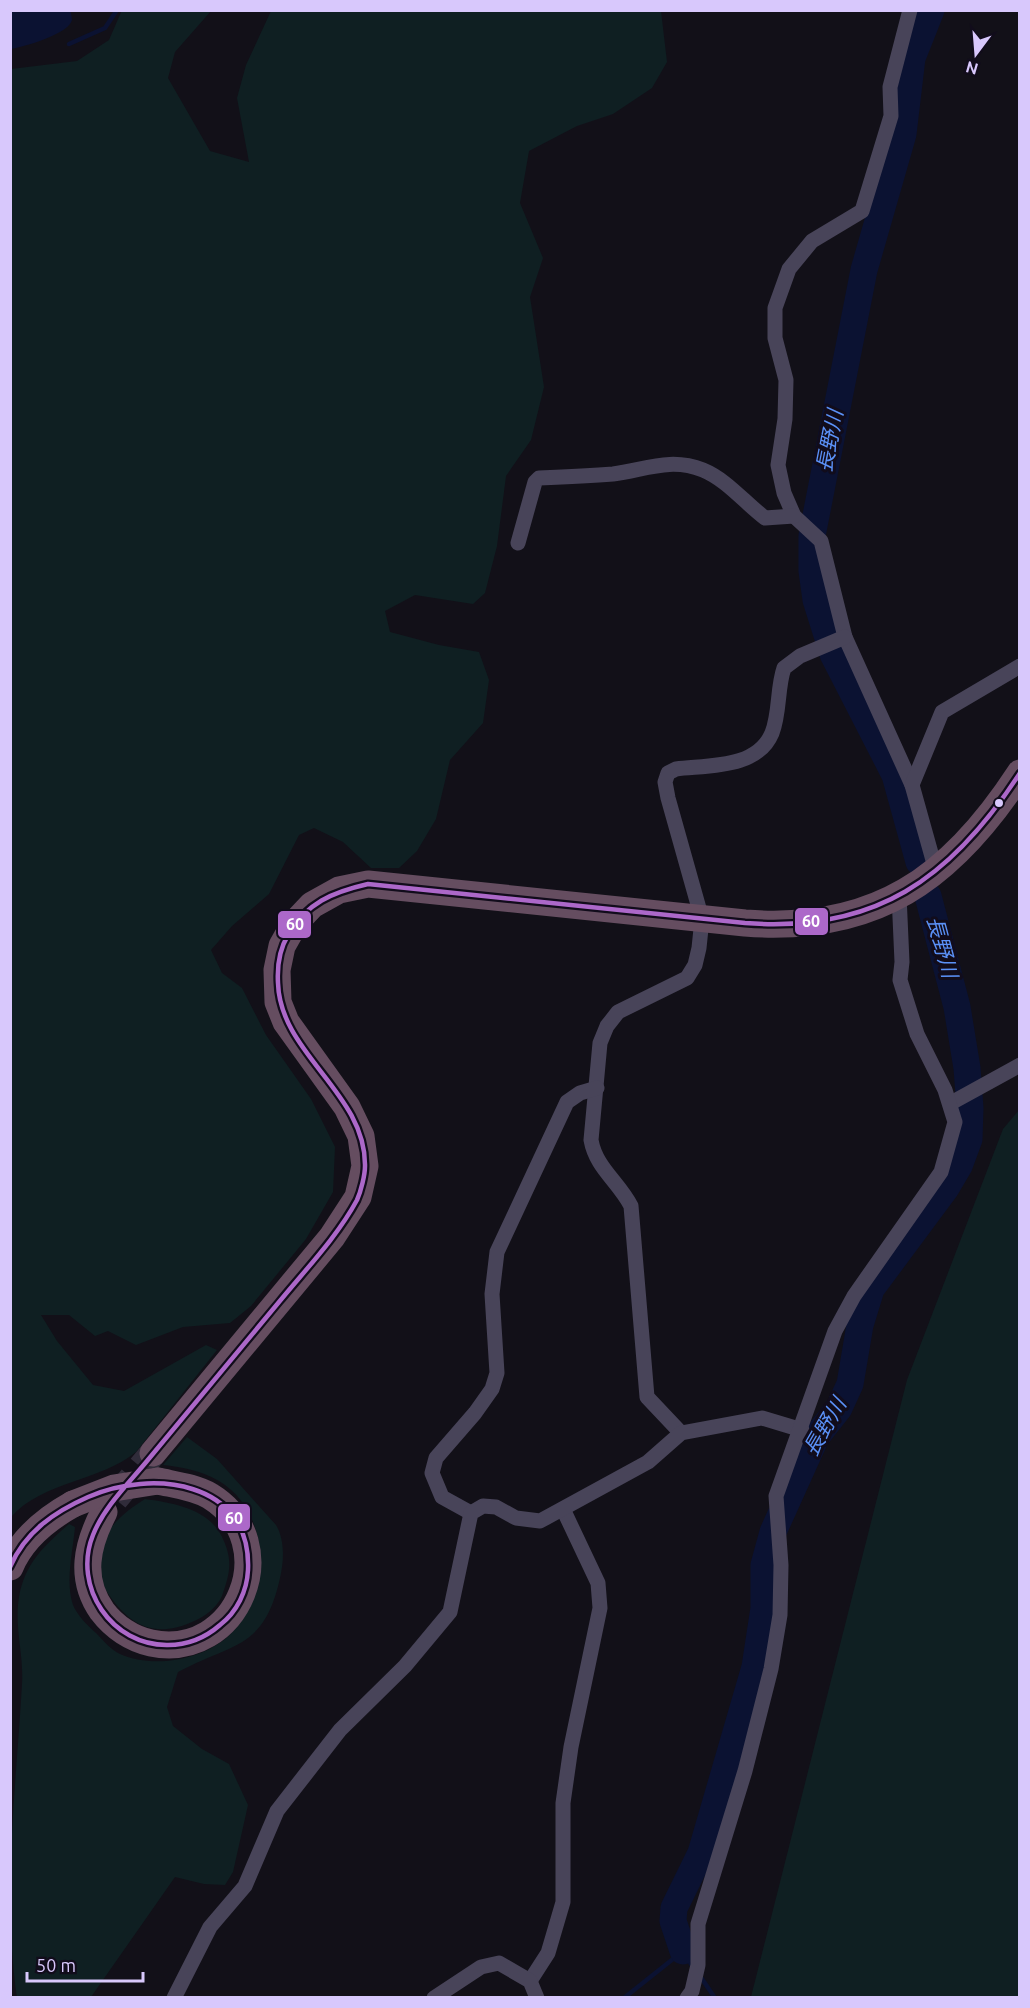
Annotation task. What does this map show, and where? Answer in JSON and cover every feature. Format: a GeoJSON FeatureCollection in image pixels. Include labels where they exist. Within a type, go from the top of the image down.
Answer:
{"type":"FeatureCollection","features":[{"type":"Feature","properties":{"kind":"highway"},"geometry":{"type":"LineString","coordinates":[[153,1454],[332,1237],[358,1197],[365,1167],[361,1136],[347,1107],[286,1022],[278,1002],[277,970],[282,946],[295,923],[312,905],[339,890],[368,884],[702,919],[772,925],[799,924],[852,914],[899,895],[936,871],[967,845],[985,824],[1020,773]]}},
{"type":"Feature","properties":{"kind":"highway"},"geometry":{"type":"LineString","coordinates":[[10,1567],[23,1544],[37,1528],[73,1504],[114,1488],[158,1481],[190,1487],[218,1502],[238,1525],[246,1544],[248,1575],[242,1595],[225,1621],[208,1634],[179,1644],[148,1642],[128,1635],[105,1615],[90,1587],[87,1567],[92,1536],[104,1512]]}},
{"type":"Feature","properties":{"kind":"street"},"geometry":{"type":"LineString","coordinates":[[910,10],[890,87],[891,116],[862,211],[854,218],[829,229],[812,241],[789,269],[775,308],[775,338],[786,380],[785,419],[778,465],[784,493],[798,518],[821,541],[845,638],[912,785],[936,871]]}},
{"type":"Feature","properties":{"kind":"street"},"geometry":{"type":"LineString","coordinates":[[518,543],[539,478],[616,473],[654,464],[677,463],[704,471],[731,488],[765,518],[798,518]]}},
{"type":"Feature","properties":{"kind":"street"},"geometry":{"type":"LineString","coordinates":[[681,1433],[647,1397],[631,1206],[622,1190],[603,1171],[594,1155],[591,1140],[600,1043],[607,1026],[618,1012],[687,978],[695,965],[702,919],[668,798],[665,782],[668,773],[676,769],[734,762],[751,756],[764,745],[772,732],[784,668],[800,656],[845,638]]}},
{"type":"Feature","properties":{"kind":"street"},"geometry":{"type":"LineString","coordinates":[[912,785],[942,712],[1020,666]]}},
{"type":"Feature","properties":{"kind":"street"},"geometry":{"type":"LineString","coordinates":[[687,1998],[692,1991],[698,1965],[698,1924],[744,1771],[771,1670],[780,1615],[781,1565],[776,1496],[802,1430],[835,1331],[854,1296],[896,1240],[941,1172],[955,1122],[951,1103],[917,1034],[900,980],[902,962],[899,895]]}},
{"type":"Feature","properties":{"kind":"street"},"geometry":{"type":"LineString","coordinates":[[951,1103],[1020,1065]]}},
{"type":"Feature","properties":{"kind":"street"},"geometry":{"type":"LineString","coordinates":[[471,1513],[442,1497],[432,1473],[436,1458],[475,1413],[492,1389],[497,1373],[492,1294],[497,1252],[567,1102],[580,1093],[597,1088]]}},
{"type":"Feature","properties":{"kind":"street"},"geometry":{"type":"LineString","coordinates":[[174,1998],[210,1927],[244,1886],[277,1811],[339,1730],[405,1666],[450,1612],[471,1513],[483,1506],[496,1507],[516,1518],[540,1521],[648,1462],[681,1433],[762,1418],[802,1430]]}},
{"type":"Feature","properties":{"kind":"street"},"geometry":{"type":"LineString","coordinates":[[530,1981],[548,1953],[563,1902],[563,1803],[571,1747],[600,1608],[598,1583],[563,1509]]}},
{"type":"Feature","properties":{"kind":"street"},"geometry":{"type":"LineString","coordinates":[[434,1998],[481,1966],[499,1963],[530,1981],[537,1998]]}},
{"type":"Feature","properties":{"kind":"shaded area"},"geometry":{"type":"Polygon","coordinates":[[[122,10],[211,11],[175,52],[168,78],[210,151],[249,162],[237,98],[246,65],[271,11],[661,11],[667,62],[652,88],[613,114],[577,126],[529,151],[520,203],[543,258],[530,297],[544,387],[531,440],[506,476],[497,546],[485,593],[473,604],[415,595],[385,611],[390,632],[439,645],[479,652],[489,680],[483,723],[450,760],[436,819],[417,851],[399,868],[371,868],[343,842],[314,828],[299,835],[269,894],[232,926],[211,950],[222,973],[242,988],[266,1035],[311,1099],[335,1147],[333,1192],[306,1239],[251,1306],[230,1323],[183,1327],[136,1345],[108,1331],[95,1336],[69,1315],[41,1315],[57,1341],[93,1385],[124,1391],[206,1345],[217,1350],[136,1452],[105,1470],[39,1496],[24,1505],[11,1517],[11,69],[77,61],[109,40],[122,10]]]}},
{"type":"Feature","properties":{"kind":"shaded area"},"geometry":{"type":"Polygon","coordinates":[[[1019,1110],[1019,1997],[751,1997],[907,1380],[1003,1129],[1019,1110]]]}},
{"type":"Feature","properties":{"kind":"shaded area"},"geometry":{"type":"Polygon","coordinates":[[[187,1437],[217,1459],[276,1525],[282,1544],[283,1558],[280,1578],[265,1619],[244,1641],[178,1672],[167,1707],[173,1726],[202,1749],[229,1764],[248,1805],[233,1872],[225,1885],[204,1884],[175,1877],[91,1997],[17,1998],[10,1880],[22,1684],[18,1608],[22,1585],[37,1556],[69,1524],[75,1527],[70,1566],[73,1605],[83,1620],[113,1650],[134,1659],[166,1661],[198,1654],[226,1638],[237,1627],[248,1610],[256,1591],[260,1550],[256,1529],[248,1511],[236,1494],[219,1481],[192,1470],[163,1465],[187,1437]]]}},
{"type":"Feature","properties":{"kind":"shaded area"},"geometry":{"type":"Polygon","coordinates":[[[145,1499],[190,1509],[200,1514],[217,1529],[228,1554],[228,1574],[219,1601],[205,1615],[178,1627],[154,1629],[134,1620],[115,1603],[107,1592],[99,1573],[98,1558],[106,1535],[123,1515],[145,1499]]]}},
{"type":"Feature","properties":{"kind":"water"},"geometry":{"type":"Polygon","coordinates":[[[10,11],[70,11],[72,20],[55,35],[11,49],[10,11]]]}},
{"type":"Feature","properties":{"kind":"waterway"},"geometry":{"type":"LineString","coordinates":[[69,44],[105,28],[117,10]]}},
{"type":"Feature","properties":{"kind":"waterway","name":"長野川"},"geometry":{"type":"LineString","coordinates":[[919,862],[895,775],[833,654],[816,600],[812,571],[812,536],[864,270],[903,134],[912,58],[931,10]]}},
{"type":"Feature","properties":{"kind":"waterway","name":"長野川"},"geometry":{"type":"LineString","coordinates":[[683,1951],[673,1921],[674,1908],[701,1853],[755,1667],[764,1608],[764,1565],[773,1532],[816,1437],[839,1408],[850,1384],[860,1325],[871,1289],[946,1188],[959,1166],[969,1139],[970,1108],[967,1068],[957,1007],[928,896]]}},
{"type":"Feature","properties":{"kind":"waterway"},"geometry":{"type":"LineString","coordinates":[[624,1998],[683,1951],[693,1967]]}},
{"type":"Feature","properties":{"kind":"waterway","name":"長野川"},"geometry":{"type":"LineString","coordinates":[[700,1976],[715,1998]]}},
{"type":"Feature","properties":{"kind":"tunnel"},"geometry":{"type":"LineString","coordinates":[[115,1499],[153,1453]]}},
{"type":"Feature","properties":{"kind":"transit line","name":"60"},"geometry":{"type":"LineString","coordinates":[[10,1567],[32,1533],[64,1509],[113,1488],[140,1484],[167,1484],[193,1489],[216,1500],[234,1517],[245,1540],[248,1570],[246,1586],[240,1600],[226,1620],[202,1637],[175,1645],[148,1643],[130,1636],[114,1624],[102,1610],[93,1593],[88,1574],[88,1555],[93,1535],[110,1505],[124,1487],[132,1478],[140,1470],[321,1252],[349,1214],[360,1192],[365,1166],[362,1140],[352,1117],[307,1053],[282,1008],[278,983],[282,946],[295,924],[312,907],[332,895],[368,884],[745,923],[791,924],[833,919],[871,908],[905,892],[937,870],[966,843],[994,810],[1020,773]]}}]}
